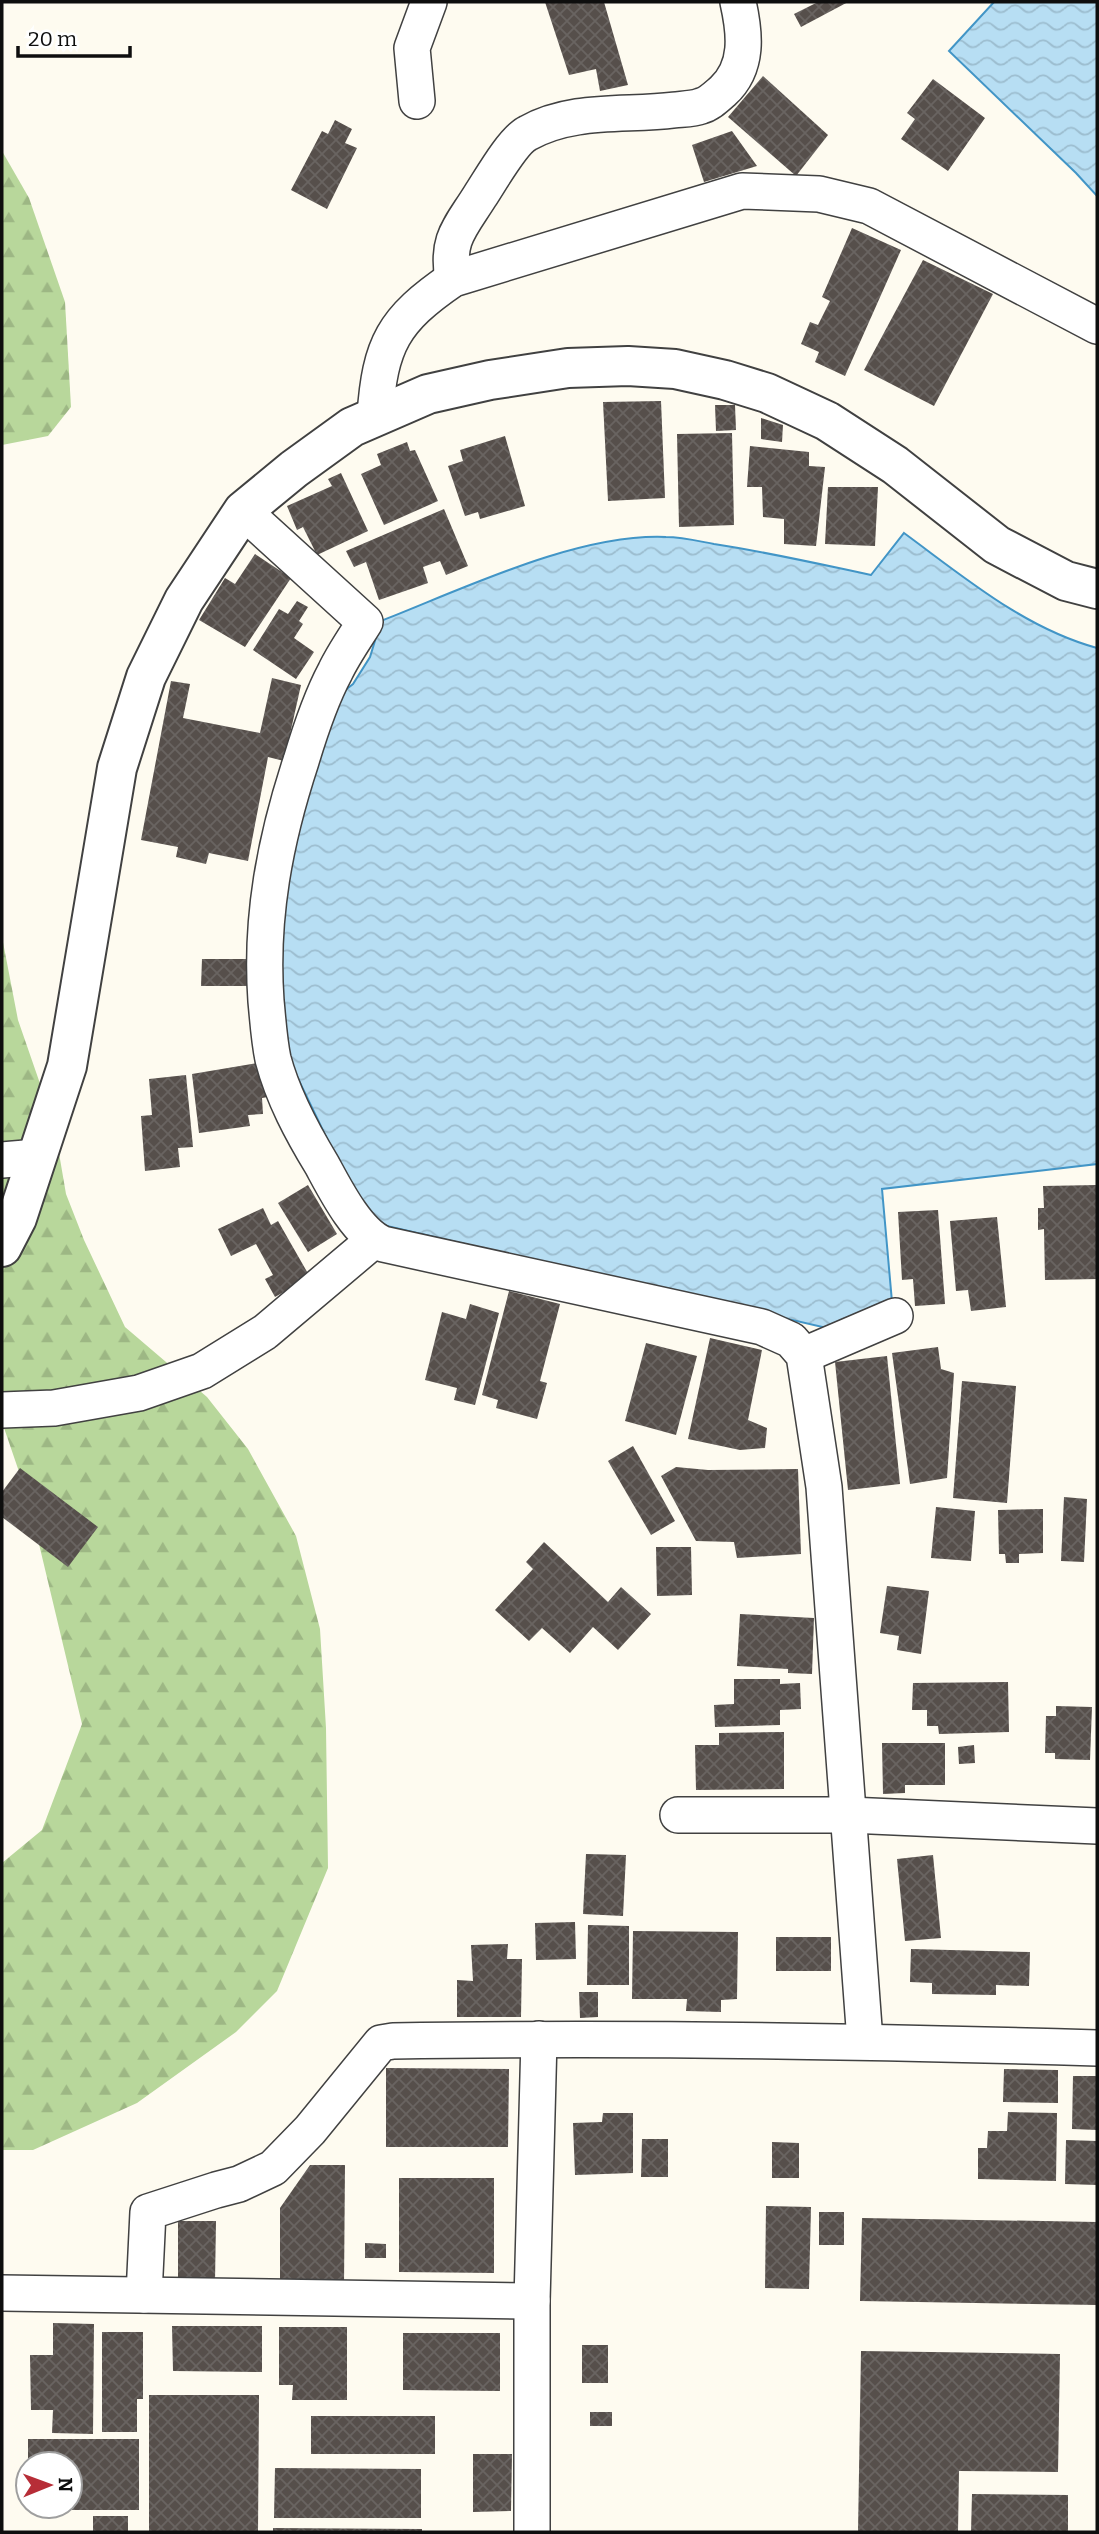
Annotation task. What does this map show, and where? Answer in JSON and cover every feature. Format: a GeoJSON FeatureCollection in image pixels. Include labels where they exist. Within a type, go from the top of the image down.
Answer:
{"type":"FeatureCollection","features":[{"type":"Feature","properties":{"kind":"street"},"geometry":{"type":"LineString","coordinates":[[417,101],[412,48],[429,2]]}},
{"type":"Feature","properties":{"kind":"street"},"geometry":{"type":"LineString","coordinates":[[453,279],[450,258],[454,236],[496,171],[524,134],[545,124],[579,116],[663,111],[701,106],[714,99],[737,74],[745,42],[738,2]]}},
{"type":"Feature","properties":{"kind":"street"},"geometry":{"type":"LineString","coordinates":[[375,416],[383,357],[390,340],[403,319],[425,298],[453,279],[742,191],[819,194],[869,206],[1097,326]]}},
{"type":"Feature","properties":{"kind":"street"},"geometry":{"type":"LineString","coordinates":[[2,1247],[17,1218],[19,1159],[66,1066],[121,755],[146,677],[184,600],[243,511],[294,469],[352,427],[428,394],[490,380],[568,368],[628,366],[675,369],[767,393],[827,421],[895,465],[997,545],[1066,581],[1097,589]]}},
{"type":"Feature","properties":{"kind":"street"},"geometry":{"type":"LineString","coordinates":[[243,511],[365,622],[335,671],[318,709],[283,816],[270,880],[264,969],[268,1030],[279,1079],[294,1115],[334,1187],[374,1240],[762,1327],[791,1339],[804,1355],[824,1487],[864,2041]]}},
{"type":"Feature","properties":{"kind":"street"},"geometry":{"type":"LineString","coordinates":[[2,1410],[54,1408],[139,1393],[202,1371],[265,1332],[374,1240]]}},
{"type":"Feature","properties":{"kind":"street"},"geometry":{"type":"LineString","coordinates":[[804,1355],[895,1316]]}},
{"type":"Feature","properties":{"kind":"street"},"geometry":{"type":"LineString","coordinates":[[678,1815],[849,1815],[1097,1826]]}},
{"type":"Feature","properties":{"kind":"street"},"geometry":{"type":"LineString","coordinates":[[532,2532],[532,2301],[539,2039]]}},
{"type":"Feature","properties":{"kind":"street"},"geometry":{"type":"LineString","coordinates":[[144,2295],[149,2212],[239,2184],[273,2168],[310,2130],[381,2043],[539,2039],[864,2041],[1097,2048]]}},
{"type":"Feature","properties":{"kind":"street"},"geometry":{"type":"LineString","coordinates":[[2,2293],[532,2301]]}},
{"type":"Feature","properties":{"kind":"green space"},"geometry":{"type":"Polygon","coordinates":[[[2,151],[29,198],[65,302],[71,407],[48,436],[2,445],[2,151]]]}},
{"type":"Feature","properties":{"kind":"green space"},"geometry":{"type":"Polygon","coordinates":[[[2,937],[18,1020],[54,1124],[66,1194],[84,1240],[125,1327],[207,1397],[248,1449],[296,1536],[320,1629],[326,1728],[328,1868],[277,1991],[236,2032],[137,2103],[33,2150],[2,2150],[2,1863],[42,1830],[82,1724],[28,1498],[2,1422],[2,937]]]}},
{"type":"Feature","properties":{"kind":"water"},"geometry":{"type":"Polygon","coordinates":[[[994,2],[1097,2],[1097,196],[949,51],[994,2]]]}},
{"type":"Feature","properties":{"kind":"water"},"geometry":{"type":"Polygon","coordinates":[[[904,533],[996,600],[1044,628],[1097,648],[1097,1164],[882,1189],[892,1302],[831,1329],[374,1223],[342,1170],[290,1062],[281,984],[284,893],[330,702],[353,684],[370,657],[381,621],[484,579],[559,553],[596,544],[632,538],[678,538],[773,554],[871,575],[904,533]]]}},
{"type":"Feature","properties":{"kind":"building"},"geometry":{"type":"Polygon","coordinates":[[[545,2],[604,2],[628,85],[600,91],[596,69],[569,75],[545,2]]]}},
{"type":"Feature","properties":{"kind":"building"},"geometry":{"type":"Polygon","coordinates":[[[818,2],[848,2],[801,27],[794,14],[818,2]]]}},
{"type":"Feature","properties":{"kind":"building"},"geometry":{"type":"Polygon","coordinates":[[[763,76],[828,135],[796,176],[728,117],[763,76]]]}},
{"type":"Feature","properties":{"kind":"building"},"geometry":{"type":"Polygon","coordinates":[[[933,79],[985,118],[948,171],[901,139],[915,119],[907,113],[933,79]]]}},
{"type":"Feature","properties":{"kind":"building"},"geometry":{"type":"Polygon","coordinates":[[[335,120],[352,129],[345,143],[357,148],[327,209],[291,190],[322,131],[328,134],[335,120]]]}},
{"type":"Feature","properties":{"kind":"building"},"geometry":{"type":"Polygon","coordinates":[[[732,131],[757,166],[704,182],[692,145],[732,131]]]}},
{"type":"Feature","properties":{"kind":"building"},"geometry":{"type":"Polygon","coordinates":[[[852,228],[901,250],[845,376],[815,362],[819,352],[801,344],[810,322],[818,325],[830,301],[822,297],[852,228]]]}},
{"type":"Feature","properties":{"kind":"building"},"geometry":{"type":"Polygon","coordinates":[[[923,260],[993,294],[934,406],[864,370],[923,260]]]}},
{"type":"Feature","properties":{"kind":"building"},"geometry":{"type":"Polygon","coordinates":[[[661,401],[665,498],[608,501],[603,402],[661,401]]]}},
{"type":"Feature","properties":{"kind":"building"},"geometry":{"type":"Polygon","coordinates":[[[715,405],[735,405],[736,430],[716,431],[715,405]]]}},
{"type":"Feature","properties":{"kind":"building"},"geometry":{"type":"Polygon","coordinates":[[[761,418],[783,425],[782,442],[761,439],[761,418]]]}},
{"type":"Feature","properties":{"kind":"building"},"geometry":{"type":"Polygon","coordinates":[[[732,433],[734,525],[679,527],[677,434],[732,433]]]}},
{"type":"Feature","properties":{"kind":"building"},"geometry":{"type":"Polygon","coordinates":[[[505,436],[525,506],[480,519],[478,512],[465,516],[448,466],[463,461],[460,450],[505,436]]]}},
{"type":"Feature","properties":{"kind":"building"},"geometry":{"type":"Polygon","coordinates":[[[407,442],[410,451],[415,450],[438,501],[384,525],[361,474],[381,465],[377,454],[407,442]]]}},
{"type":"Feature","properties":{"kind":"building"},"geometry":{"type":"Polygon","coordinates":[[[750,446],[809,452],[809,466],[825,467],[816,546],[784,544],[784,519],[763,517],[762,487],[747,487],[750,446]]]}},
{"type":"Feature","properties":{"kind":"building"},"geometry":{"type":"Polygon","coordinates":[[[341,473],[368,531],[317,555],[303,527],[297,530],[287,506],[332,486],[328,479],[341,473]]]}},
{"type":"Feature","properties":{"kind":"building"},"geometry":{"type":"Polygon","coordinates":[[[828,487],[878,487],[875,546],[825,544],[828,487]]]}},
{"type":"Feature","properties":{"kind":"building"},"geometry":{"type":"Polygon","coordinates":[[[444,509],[468,566],[446,575],[440,561],[423,567],[428,583],[379,600],[366,562],[354,567],[346,551],[444,509]]]}},
{"type":"Feature","properties":{"kind":"building"},"geometry":{"type":"Polygon","coordinates":[[[255,554],[291,578],[245,647],[199,620],[225,578],[235,584],[255,554]]]}},
{"type":"Feature","properties":{"kind":"building"},"geometry":{"type":"Polygon","coordinates":[[[297,601],[308,607],[299,621],[303,624],[294,638],[314,652],[296,679],[253,650],[279,609],[288,614],[297,601]]]}},
{"type":"Feature","properties":{"kind":"building"},"geometry":{"type":"Polygon","coordinates":[[[272,678],[301,685],[284,761],[268,757],[248,861],[209,853],[206,864],[176,857],[178,847],[141,840],[171,681],[190,684],[183,718],[260,733],[272,678]]]}},
{"type":"Feature","properties":{"kind":"building"},"geometry":{"type":"Polygon","coordinates":[[[202,959],[247,959],[247,986],[201,986],[202,959]]]}},
{"type":"Feature","properties":{"kind":"building"},"geometry":{"type":"Polygon","coordinates":[[[263,1062],[268,1097],[262,1098],[263,1114],[248,1115],[250,1126],[199,1133],[192,1074],[263,1062]]]}},
{"type":"Feature","properties":{"kind":"building"},"geometry":{"type":"Polygon","coordinates":[[[186,1075],[193,1147],[178,1148],[180,1167],[145,1171],[141,1116],[152,1115],[149,1079],[186,1075]]]}},
{"type":"Feature","properties":{"kind":"building"},"geometry":{"type":"Polygon","coordinates":[[[308,1185],[337,1234],[308,1252],[278,1203],[308,1185]]]}},
{"type":"Feature","properties":{"kind":"building"},"geometry":{"type":"Polygon","coordinates":[[[1097,1185],[1097,1279],[1045,1280],[1044,1229],[1038,1230],[1038,1208],[1044,1208],[1043,1186],[1097,1185]]]}},
{"type":"Feature","properties":{"kind":"building"},"geometry":{"type":"Polygon","coordinates":[[[263,1208],[271,1225],[278,1221],[310,1277],[275,1297],[265,1279],[273,1275],[256,1244],[231,1256],[218,1229],[263,1208]]]}},
{"type":"Feature","properties":{"kind":"building"},"geometry":{"type":"Polygon","coordinates":[[[938,1210],[945,1304],[915,1306],[913,1279],[902,1280],[898,1212],[938,1210]]]}},
{"type":"Feature","properties":{"kind":"building"},"geometry":{"type":"Polygon","coordinates":[[[997,1217],[1006,1307],[971,1311],[968,1290],[956,1291],[950,1221],[997,1217]]]}},
{"type":"Feature","properties":{"kind":"building"},"geometry":{"type":"Polygon","coordinates":[[[509,1291],[560,1304],[540,1381],[547,1383],[537,1419],[496,1408],[498,1400],[482,1395],[509,1291]]]}},
{"type":"Feature","properties":{"kind":"building"},"geometry":{"type":"Polygon","coordinates":[[[470,1304],[499,1313],[475,1405],[454,1400],[457,1388],[425,1380],[442,1312],[466,1319],[470,1304]]]}},
{"type":"Feature","properties":{"kind":"building"},"geometry":{"type":"Polygon","coordinates":[[[710,1338],[762,1350],[748,1420],[767,1428],[765,1448],[740,1450],[688,1439],[710,1338]]]}},
{"type":"Feature","properties":{"kind":"building"},"geometry":{"type":"Polygon","coordinates":[[[646,1343],[697,1356],[676,1435],[625,1421],[646,1343]]]}},
{"type":"Feature","properties":{"kind":"building"},"geometry":{"type":"Polygon","coordinates":[[[938,1347],[941,1369],[954,1373],[947,1478],[910,1484],[892,1353],[938,1347]]]}},
{"type":"Feature","properties":{"kind":"building"},"geometry":{"type":"Polygon","coordinates":[[[887,1356],[900,1484],[848,1490],[835,1362],[887,1356]]]}},
{"type":"Feature","properties":{"kind":"building"},"geometry":{"type":"Polygon","coordinates":[[[962,1381],[1016,1386],[1007,1503],[953,1498],[962,1381]]]}},
{"type":"Feature","properties":{"kind":"building"},"geometry":{"type":"Polygon","coordinates":[[[633,1446],[675,1521],[651,1535],[608,1461],[633,1446]]]}},
{"type":"Feature","properties":{"kind":"building"},"geometry":{"type":"Polygon","coordinates":[[[676,1467],[708,1470],[798,1469],[801,1554],[737,1558],[734,1542],[696,1541],[661,1476],[676,1467]]]}},
{"type":"Feature","properties":{"kind":"building"},"geometry":{"type":"Polygon","coordinates":[[[20,1468],[98,1527],[68,1567],[2,1517],[2,1492],[20,1468]]]}},
{"type":"Feature","properties":{"kind":"building"},"geometry":{"type":"Polygon","coordinates":[[[1064,1497],[1087,1499],[1084,1562],[1061,1561],[1064,1497]]]}},
{"type":"Feature","properties":{"kind":"building"},"geometry":{"type":"Polygon","coordinates":[[[936,1507],[975,1511],[971,1561],[931,1558],[936,1507]]]}},
{"type":"Feature","properties":{"kind":"building"},"geometry":{"type":"Polygon","coordinates":[[[1043,1509],[1043,1553],[1019,1554],[1019,1563],[1006,1563],[1005,1554],[999,1554],[998,1510],[1043,1509]]]}},
{"type":"Feature","properties":{"kind":"building"},"geometry":{"type":"Polygon","coordinates":[[[544,1542],[608,1602],[621,1587],[651,1614],[618,1650],[593,1627],[570,1653],[542,1628],[529,1641],[495,1610],[533,1569],[526,1562],[544,1542]]]}},
{"type":"Feature","properties":{"kind":"building"},"geometry":{"type":"Polygon","coordinates":[[[656,1547],[691,1547],[692,1595],[657,1596],[656,1547]]]}},
{"type":"Feature","properties":{"kind":"building"},"geometry":{"type":"Polygon","coordinates":[[[887,1586],[929,1591],[921,1654],[897,1650],[899,1636],[880,1633],[887,1586]]]}},
{"type":"Feature","properties":{"kind":"building"},"geometry":{"type":"Polygon","coordinates":[[[740,1614],[814,1618],[812,1674],[788,1673],[788,1669],[737,1666],[740,1614]]]}},
{"type":"Feature","properties":{"kind":"building"},"geometry":{"type":"Polygon","coordinates":[[[734,1679],[780,1679],[780,1684],[800,1683],[801,1709],[780,1710],[780,1725],[715,1727],[714,1705],[734,1704],[734,1679]]]}},
{"type":"Feature","properties":{"kind":"building"},"geometry":{"type":"Polygon","coordinates":[[[1008,1682],[1009,1732],[939,1734],[938,1726],[927,1726],[927,1710],[912,1710],[913,1683],[1008,1682]]]}},
{"type":"Feature","properties":{"kind":"building"},"geometry":{"type":"Polygon","coordinates":[[[1056,1706],[1092,1707],[1090,1760],[1055,1759],[1055,1753],[1045,1753],[1046,1716],[1056,1716],[1056,1706]]]}},
{"type":"Feature","properties":{"kind":"building"},"geometry":{"type":"Polygon","coordinates":[[[784,1732],[784,1789],[696,1790],[695,1745],[719,1745],[719,1733],[784,1732]]]}},
{"type":"Feature","properties":{"kind":"building"},"geometry":{"type":"Polygon","coordinates":[[[882,1743],[945,1743],[945,1785],[905,1785],[905,1793],[883,1794],[882,1743]]]}},
{"type":"Feature","properties":{"kind":"building"},"geometry":{"type":"Polygon","coordinates":[[[974,1745],[975,1763],[959,1764],[958,1747],[974,1745]]]}},
{"type":"Feature","properties":{"kind":"building"},"geometry":{"type":"Polygon","coordinates":[[[586,1854],[626,1855],[623,1916],[583,1914],[586,1854]]]}},
{"type":"Feature","properties":{"kind":"building"},"geometry":{"type":"Polygon","coordinates":[[[933,1855],[941,1938],[905,1941],[897,1859],[933,1855]]]}},
{"type":"Feature","properties":{"kind":"building"},"geometry":{"type":"Polygon","coordinates":[[[575,1922],[576,1959],[536,1960],[535,1923],[575,1922]]]}},
{"type":"Feature","properties":{"kind":"building"},"geometry":{"type":"Polygon","coordinates":[[[588,1925],[629,1926],[629,1985],[587,1985],[588,1925]]]}},
{"type":"Feature","properties":{"kind":"building"},"geometry":{"type":"Polygon","coordinates":[[[633,1931],[738,1932],[737,1999],[721,2000],[721,2012],[686,2011],[687,1999],[632,1999],[633,1931]]]}},
{"type":"Feature","properties":{"kind":"building"},"geometry":{"type":"Polygon","coordinates":[[[776,1937],[831,1937],[831,1971],[776,1971],[776,1937]]]}},
{"type":"Feature","properties":{"kind":"building"},"geometry":{"type":"Polygon","coordinates":[[[508,1944],[507,1959],[522,1959],[521,2017],[457,2017],[457,1980],[473,1981],[471,1945],[508,1944]]]}},
{"type":"Feature","properties":{"kind":"building"},"geometry":{"type":"Polygon","coordinates":[[[911,1949],[1030,1952],[1029,1986],[996,1985],[996,1995],[932,1994],[932,1983],[910,1982],[911,1949]]]}},
{"type":"Feature","properties":{"kind":"building"},"geometry":{"type":"Polygon","coordinates":[[[579,1992],[598,1992],[598,2017],[580,2018],[579,1992]]]}},
{"type":"Feature","properties":{"kind":"building"},"geometry":{"type":"Polygon","coordinates":[[[386,2068],[509,2069],[508,2147],[386,2147],[386,2068]]]}},
{"type":"Feature","properties":{"kind":"building"},"geometry":{"type":"Polygon","coordinates":[[[1004,2069],[1058,2070],[1058,2103],[1003,2102],[1004,2069]]]}},
{"type":"Feature","properties":{"kind":"building"},"geometry":{"type":"Polygon","coordinates":[[[1073,2076],[1097,2076],[1097,2130],[1072,2129],[1073,2076]]]}},
{"type":"Feature","properties":{"kind":"building"},"geometry":{"type":"Polygon","coordinates":[[[1008,2112],[1057,2113],[1056,2181],[978,2179],[978,2148],[987,2148],[988,2131],[1007,2131],[1008,2112]]]}},
{"type":"Feature","properties":{"kind":"building"},"geometry":{"type":"Polygon","coordinates":[[[603,2113],[633,2113],[633,2173],[575,2175],[573,2123],[602,2122],[603,2113]]]}},
{"type":"Feature","properties":{"kind":"building"},"geometry":{"type":"Polygon","coordinates":[[[642,2139],[668,2139],[668,2177],[641,2177],[642,2139]]]}},
{"type":"Feature","properties":{"kind":"building"},"geometry":{"type":"Polygon","coordinates":[[[1066,2140],[1097,2141],[1097,2185],[1065,2184],[1066,2140]]]}},
{"type":"Feature","properties":{"kind":"building"},"geometry":{"type":"Polygon","coordinates":[[[772,2142],[799,2143],[799,2178],[772,2178],[772,2142]]]}},
{"type":"Feature","properties":{"kind":"building"},"geometry":{"type":"Polygon","coordinates":[[[310,2165],[345,2165],[344,2286],[280,2287],[280,2208],[310,2165]]]}},
{"type":"Feature","properties":{"kind":"building"},"geometry":{"type":"Polygon","coordinates":[[[399,2178],[494,2178],[494,2273],[399,2272],[399,2178]]]}},
{"type":"Feature","properties":{"kind":"building"},"geometry":{"type":"Polygon","coordinates":[[[766,2206],[811,2207],[809,2289],[765,2288],[766,2206]]]}},
{"type":"Feature","properties":{"kind":"building"},"geometry":{"type":"Polygon","coordinates":[[[819,2212],[844,2212],[844,2245],[819,2245],[819,2212]]]}},
{"type":"Feature","properties":{"kind":"building"},"geometry":{"type":"Polygon","coordinates":[[[862,2218],[1097,2222],[1097,2305],[860,2301],[862,2218]]]}},
{"type":"Feature","properties":{"kind":"building"},"geometry":{"type":"Polygon","coordinates":[[[178,2221],[216,2221],[215,2282],[178,2282],[178,2221]]]}},
{"type":"Feature","properties":{"kind":"building"},"geometry":{"type":"Polygon","coordinates":[[[365,2243],[386,2244],[386,2258],[365,2258],[365,2243]]]}},
{"type":"Feature","properties":{"kind":"building"},"geometry":{"type":"Polygon","coordinates":[[[53,2323],[94,2324],[93,2434],[52,2433],[53,2410],[31,2410],[30,2355],[53,2355],[53,2323]]]}},
{"type":"Feature","properties":{"kind":"building"},"geometry":{"type":"Polygon","coordinates":[[[172,2326],[262,2326],[262,2372],[173,2371],[172,2326]]]}},
{"type":"Feature","properties":{"kind":"building"},"geometry":{"type":"Polygon","coordinates":[[[279,2327],[347,2327],[347,2400],[292,2400],[293,2385],[279,2385],[279,2327]]]}},
{"type":"Feature","properties":{"kind":"building"},"geometry":{"type":"Polygon","coordinates":[[[102,2332],[143,2332],[143,2399],[137,2399],[137,2432],[102,2432],[102,2332]]]}},
{"type":"Feature","properties":{"kind":"building"},"geometry":{"type":"Polygon","coordinates":[[[403,2333],[500,2333],[500,2391],[403,2390],[403,2333]]]}},
{"type":"Feature","properties":{"kind":"building"},"geometry":{"type":"Polygon","coordinates":[[[582,2345],[608,2345],[608,2383],[582,2383],[582,2345]]]}},
{"type":"Feature","properties":{"kind":"building"},"geometry":{"type":"Polygon","coordinates":[[[861,2351],[1060,2354],[1058,2472],[959,2471],[958,2532],[858,2532],[861,2351]]]}},
{"type":"Feature","properties":{"kind":"building"},"geometry":{"type":"Polygon","coordinates":[[[149,2395],[259,2395],[258,2532],[149,2532],[149,2395]]]}},
{"type":"Feature","properties":{"kind":"building"},"geometry":{"type":"Polygon","coordinates":[[[590,2412],[612,2412],[612,2426],[590,2426],[590,2412]]]}},
{"type":"Feature","properties":{"kind":"building"},"geometry":{"type":"Polygon","coordinates":[[[311,2416],[435,2416],[435,2454],[311,2454],[311,2416]]]}},
{"type":"Feature","properties":{"kind":"building"},"geometry":{"type":"Polygon","coordinates":[[[28,2439],[139,2439],[139,2510],[84,2510],[84,2450],[28,2450],[28,2439]]]}},
{"type":"Feature","properties":{"kind":"building"},"geometry":{"type":"Polygon","coordinates":[[[473,2454],[512,2454],[511,2511],[473,2512],[473,2454]]]}},
{"type":"Feature","properties":{"kind":"building"},"geometry":{"type":"Polygon","coordinates":[[[275,2468],[421,2469],[421,2518],[274,2518],[275,2468]]]}},
{"type":"Feature","properties":{"kind":"building"},"geometry":{"type":"Polygon","coordinates":[[[972,2494],[1068,2495],[1068,2532],[971,2532],[972,2494]]]}},
{"type":"Feature","properties":{"kind":"building"},"geometry":{"type":"Polygon","coordinates":[[[93,2516],[128,2516],[128,2532],[93,2532],[93,2516]]]}},
{"type":"Feature","properties":{"kind":"building"},"geometry":{"type":"Polygon","coordinates":[[[273,2528],[422,2529],[422,2532],[273,2532],[273,2528]]]}}]}
